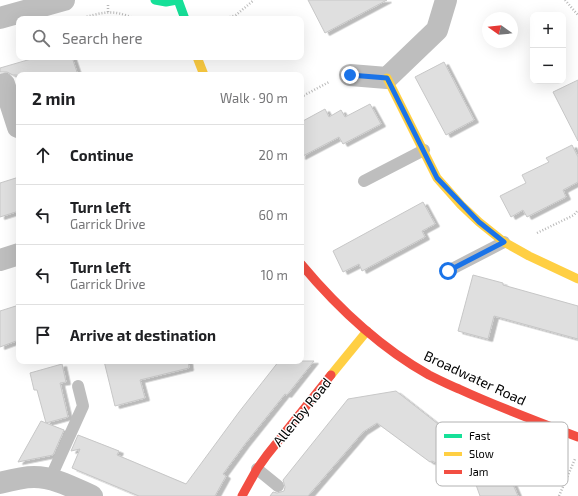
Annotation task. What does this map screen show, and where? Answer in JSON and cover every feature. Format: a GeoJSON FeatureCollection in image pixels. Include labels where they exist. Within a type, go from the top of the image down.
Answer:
{"type":"FeatureCollection","features":[{"type":"Feature","properties":{"kind":"street"},"geometry":{"type":"LineString","coordinates":[[0,18],[64,0]]}},
{"type":"Feature","properties":{"kind":"street"},"geometry":{"type":"LineString","coordinates":[[155,0],[166,2],[178,0],[183,16]]}},
{"type":"Feature","properties":{"kind":"street"},"geometry":{"type":"LineString","coordinates":[[350,75],[387,78],[437,30],[446,0]]}},
{"type":"Feature","properties":{"kind":"street"},"geometry":{"type":"LineString","coordinates":[[198,60],[203,72]]}},
{"type":"Feature","properties":{"kind":"street"},"geometry":{"type":"LineString","coordinates":[[387,78],[437,178],[479,222],[504,242],[529,256],[578,279]]}},
{"type":"Feature","properties":{"kind":"street"},"geometry":{"type":"LineString","coordinates":[[4,84],[16,121]]}},
{"type":"Feature","properties":{"kind":"street"},"geometry":{"type":"LineString","coordinates":[[0,260],[16,255]]}},
{"type":"Feature","properties":{"kind":"street","name":"Broadwater Road"},"geometry":{"type":"LineString","coordinates":[[304,268],[340,309],[397,354],[430,375],[485,402],[538,422]]}},
{"type":"Feature","properties":{"kind":"street","name":"Allenby Road"},"geometry":{"type":"LineString","coordinates":[[242,496],[257,469],[367,331]]}},
{"type":"Feature","properties":{"kind":"street","name":"Broadwater Road"},"geometry":{"type":"LineString","coordinates":[[568,433],[578,437]]}},
{"type":"Feature","properties":{"kind":"street"},"geometry":{"type":"LineString","coordinates":[[0,483],[14,479],[34,477],[50,479],[92,496]]}},
{"type":"Feature","properties":{"kind":"lane"},"geometry":{"type":"LineString","coordinates":[[364,181],[424,150]]}},
{"type":"Feature","properties":{"kind":"lane"},"geometry":{"type":"LineString","coordinates":[[448,271],[504,242]]}},
{"type":"Feature","properties":{"kind":"lane"},"geometry":{"type":"LineString","coordinates":[[50,479],[83,406],[78,386]]}},
{"type":"Feature","properties":{"kind":"lane"},"geometry":{"type":"LineString","coordinates":[[257,469],[278,486]]}},
{"type":"Feature","properties":{"kind":"path"},"geometry":{"type":"LineString","coordinates":[[233,16],[254,0]]}},
{"type":"Feature","properties":{"kind":"path"},"geometry":{"type":"LineString","coordinates":[[565,0],[578,15]]}},
{"type":"Feature","properties":{"kind":"path"},"geometry":{"type":"LineString","coordinates":[[108,5],[108,12]]}},
{"type":"Feature","properties":{"kind":"path"},"geometry":{"type":"LineString","coordinates":[[91,16],[114,12],[126,16]]}},
{"type":"Feature","properties":{"kind":"path"},"geometry":{"type":"LineString","coordinates":[[304,95],[338,77],[350,75]]}},
{"type":"Feature","properties":{"kind":"path"},"geometry":{"type":"LineString","coordinates":[[536,233],[574,215],[578,210]]}},
{"type":"Feature","properties":{"kind":"path"},"geometry":{"type":"LineString","coordinates":[[568,474],[576,457]]}},
{"type":"Feature","properties":{"kind":"path"},"geometry":{"type":"LineString","coordinates":[[558,496],[563,486]]}},
{"type":"Feature","properties":{"kind":"building"},"geometry":{"type":"Polygon","coordinates":[[[308,0],[387,0],[325,33],[308,0]]]}},
{"type":"Feature","properties":{"kind":"building"},"geometry":{"type":"Polygon","coordinates":[[[28,60],[73,60],[77,72],[16,72],[16,75],[13,75],[7,72],[0,72],[0,68],[28,60]]]}},
{"type":"Feature","properties":{"kind":"building"},"geometry":{"type":"Polygon","coordinates":[[[444,62],[474,120],[446,135],[415,77],[444,62]]]}},
{"type":"Feature","properties":{"kind":"building"},"geometry":{"type":"Polygon","coordinates":[[[578,80],[578,141],[553,92],[578,80]]]}},
{"type":"Feature","properties":{"kind":"building"},"geometry":{"type":"Polygon","coordinates":[[[370,104],[381,124],[343,144],[339,137],[304,155],[304,120],[325,109],[329,117],[341,110],[345,117],[370,104]]]}},
{"type":"Feature","properties":{"kind":"building"},"geometry":{"type":"Polygon","coordinates":[[[572,145],[578,157],[578,182],[563,190],[566,197],[527,217],[523,210],[511,217],[500,196],[526,183],[522,175],[549,162],[546,158],[572,145]]]}},
{"type":"Feature","properties":{"kind":"building"},"geometry":{"type":"Polygon","coordinates":[[[16,178],[16,212],[0,217],[0,183],[16,178]]]}},
{"type":"Feature","properties":{"kind":"building"},"geometry":{"type":"Polygon","coordinates":[[[423,202],[435,224],[422,231],[425,237],[362,271],[359,264],[343,272],[333,251],[423,202]]]}},
{"type":"Feature","properties":{"kind":"building"},"geometry":{"type":"Polygon","coordinates":[[[473,275],[578,306],[578,339],[494,316],[488,339],[458,331],[473,275]]]}},
{"type":"Feature","properties":{"kind":"building"},"geometry":{"type":"Polygon","coordinates":[[[16,306],[16,341],[0,347],[0,311],[16,306]]]}},
{"type":"Feature","properties":{"kind":"building"},"geometry":{"type":"Polygon","coordinates":[[[304,361],[314,361],[287,395],[285,394],[223,474],[226,476],[215,496],[139,496],[72,468],[80,449],[71,451],[78,435],[119,451],[117,455],[186,484],[277,364],[304,364],[304,361]]]}},
{"type":"Feature","properties":{"kind":"building"},"geometry":{"type":"Polygon","coordinates":[[[62,364],[66,382],[60,383],[68,417],[46,423],[37,390],[34,390],[30,373],[62,364]]]}},
{"type":"Feature","properties":{"kind":"building"},"geometry":{"type":"Polygon","coordinates":[[[105,364],[188,364],[189,368],[140,380],[145,398],[115,406],[105,364]]]}},
{"type":"Feature","properties":{"kind":"building"},"geometry":{"type":"Polygon","coordinates":[[[396,391],[436,422],[436,463],[432,461],[430,462],[377,423],[363,432],[308,496],[270,496],[273,492],[277,493],[284,491],[285,487],[283,480],[348,399],[396,391]]]}},
{"type":"Feature","properties":{"kind":"building"},"geometry":{"type":"Polygon","coordinates":[[[41,421],[64,430],[53,455],[18,462],[41,421]]]}},
{"type":"Feature","properties":{"kind":"building"},"geometry":{"type":"Polygon","coordinates":[[[476,486],[514,486],[518,496],[480,496],[476,486]]]}},
{"type":"Feature","properties":{"kind":"traffic: fast"},"geometry":{"type":"LineString","coordinates":[[155,0],[166,2],[177,0]]}},
{"type":"Feature","properties":{"kind":"traffic: fast"},"geometry":{"type":"LineString","coordinates":[[178,0],[184,16]]}},
{"type":"Feature","properties":{"kind":"traffic: slow"},"geometry":{"type":"LineString","coordinates":[[198,60],[203,72]]}},
{"type":"Feature","properties":{"kind":"traffic: slow"},"geometry":{"type":"LineString","coordinates":[[387,78],[437,178],[461,205],[504,242],[529,256],[578,279]]}},
{"type":"Feature","properties":{"kind":"traffic: slow"},"geometry":{"type":"LineString","coordinates":[[331,375],[367,331]]}},
{"type":"Feature","properties":{"kind":"traffic: jam"},"geometry":{"type":"LineString","coordinates":[[304,267],[344,311],[376,339],[411,364],[429,375],[474,396],[539,422]]}},
{"type":"Feature","properties":{"kind":"traffic: jam"},"geometry":{"type":"LineString","coordinates":[[242,496],[257,469],[267,455],[331,375]]}},
{"type":"Feature","properties":{"kind":"traffic: jam"},"geometry":{"type":"LineString","coordinates":[[568,433],[578,437]]}},
{"type":"Feature","properties":{"kind":"route"},"geometry":{"type":"LineString","coordinates":[[350,75],[387,78],[437,178],[461,205],[504,242],[448,271]]}}]}
